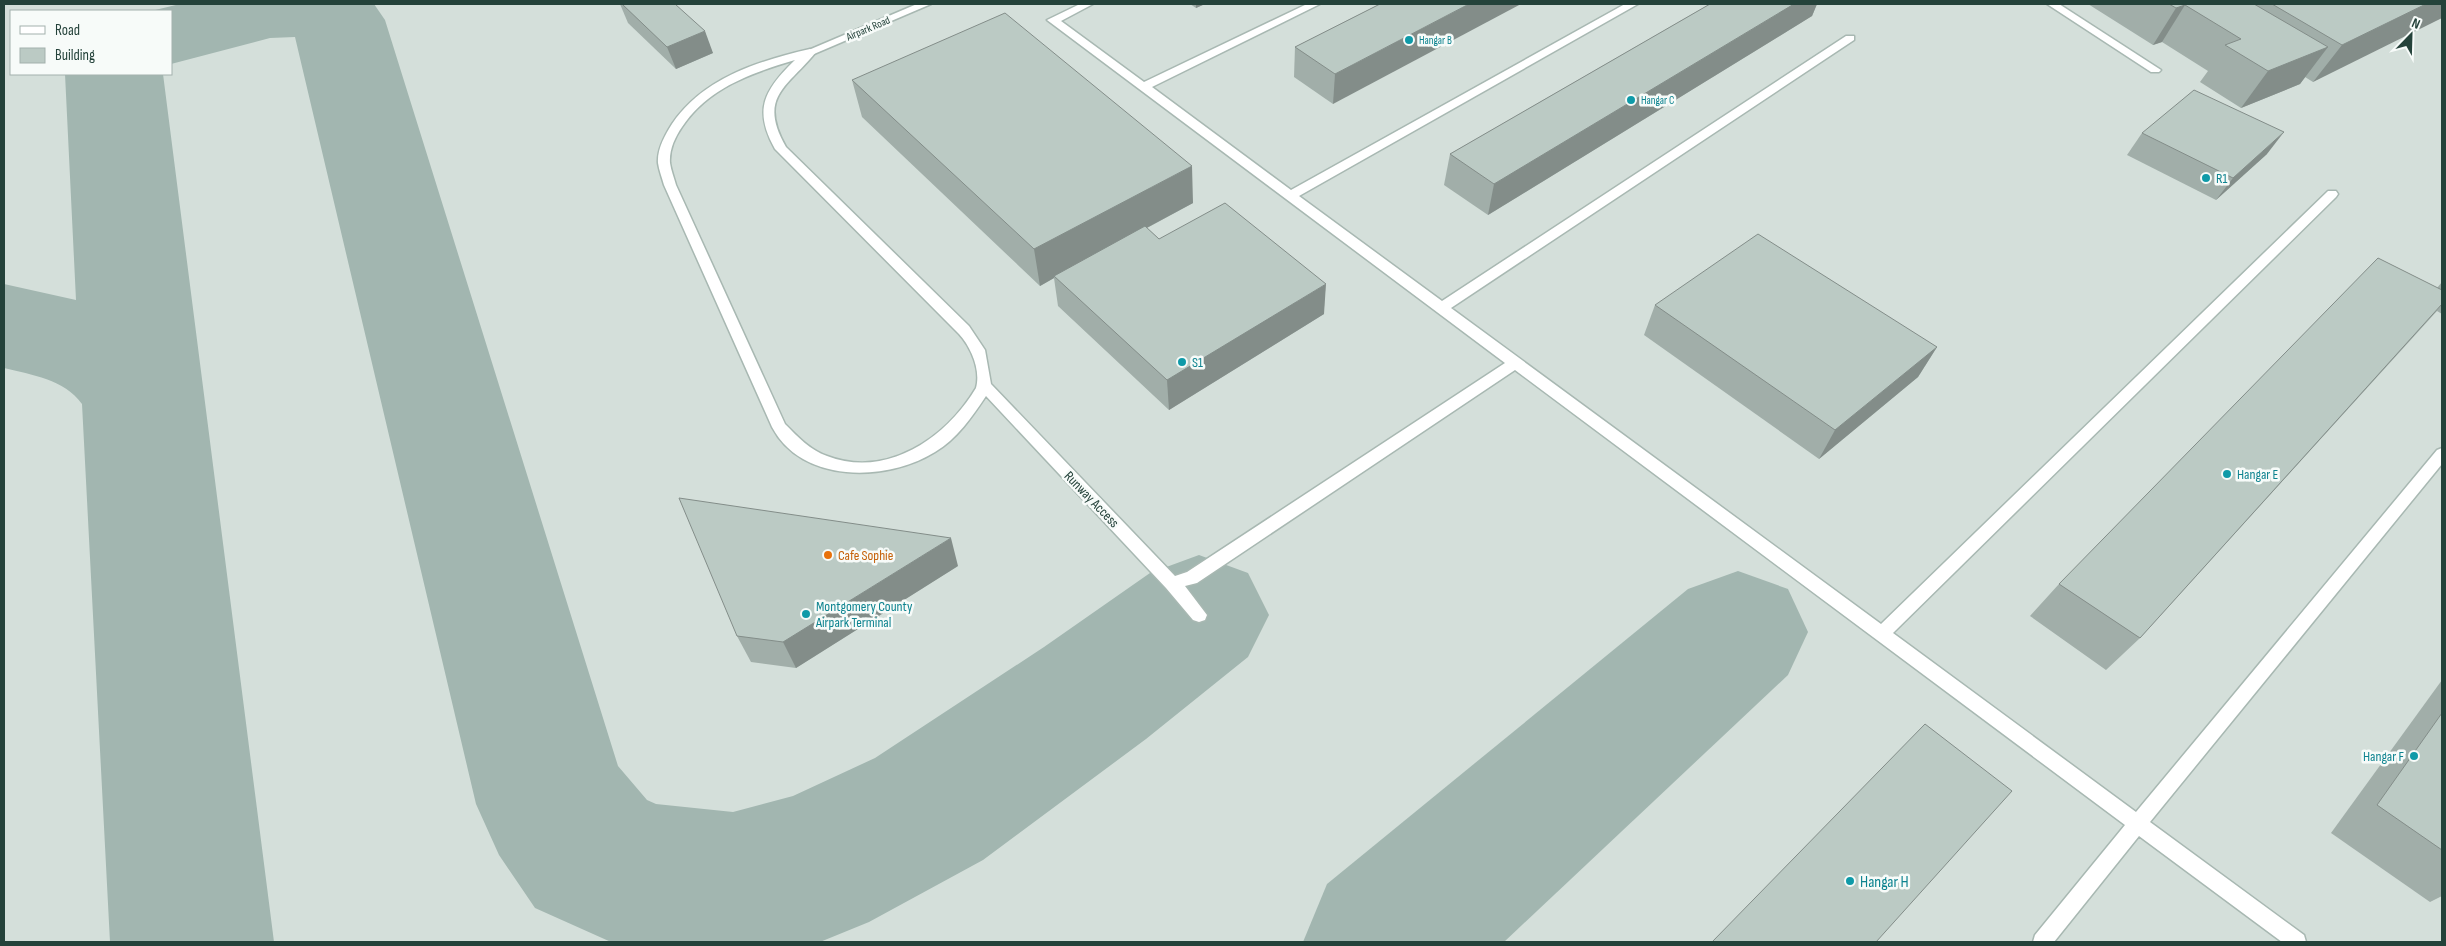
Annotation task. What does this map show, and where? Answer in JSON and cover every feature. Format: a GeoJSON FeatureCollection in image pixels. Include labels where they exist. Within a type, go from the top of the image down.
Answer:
{"type":"FeatureCollection","features":[{"type":"Feature","properties":{"kind":"street","name":"Airpark Road"},"geometry":{"type":"LineString","coordinates":[[926,4],[810,52],[743,74],[704,95],[678,122],[667,143],[664,165],[670,185],[779,427],[788,441],[803,452],[824,462],[848,468],[872,468],[893,465],[916,456],[937,444],[963,420],[984,385]]}},
{"type":"Feature","properties":{"kind":"street"},"geometry":{"type":"LineString","coordinates":[[1088,4],[1052,20],[2297,942]]}},
{"type":"Feature","properties":{"kind":"street"},"geometry":{"type":"LineString","coordinates":[[1143,87],[1315,4]]}},
{"type":"Feature","properties":{"kind":"street"},"geometry":{"type":"LineString","coordinates":[[1290,196],[1633,4]]}},
{"type":"Feature","properties":{"kind":"street"},"geometry":{"type":"LineString","coordinates":[[2052,4],[2156,70]]}},
{"type":"Feature","properties":{"kind":"street"},"geometry":{"type":"LineString","coordinates":[[1441,308],[1850,38]]}},
{"type":"Feature","properties":{"kind":"street"},"geometry":{"type":"LineString","coordinates":[[810,52],[779,81],[772,93],[768,121],[773,138],[781,149],[976,343],[981,357],[984,385]]}},
{"type":"Feature","properties":{"kind":"street"},"geometry":{"type":"LineString","coordinates":[[1881,634],[2332,194]]}},
{"type":"Feature","properties":{"kind":"street"},"geometry":{"type":"LineString","coordinates":[[1172,583],[1191,578],[1515,363]]}},
{"type":"Feature","properties":{"kind":"street","name":"Runway Access"},"geometry":{"type":"LineString","coordinates":[[984,385],[1172,583],[1199,615]]}},
{"type":"Feature","properties":{"kind":"street"},"geometry":{"type":"LineString","coordinates":[[2042,942],[2442,454]]}},
{"type":"Feature","properties":{"kind":"shaded area"},"geometry":{"type":"Polygon","coordinates":[[[4,4],[2442,4],[2442,942],[4,942],[4,4]]]}},
{"type":"Feature","properties":{"kind":"building"},"geometry":{"type":"Polygon","coordinates":[[[622,4],[675,4],[705,31],[667,47],[622,4]]]}},
{"type":"Feature","properties":{"kind":"building"},"geometry":{"type":"Polygon","coordinates":[[[1380,4],[1469,4],[1335,74],[1295,47],[1380,4]]]}},
{"type":"Feature","properties":{"kind":"building"},"geometry":{"type":"Polygon","coordinates":[[[1710,4],[1794,4],[1494,184],[1450,154],[1710,4]]]}},
{"type":"Feature","properties":{"kind":"building"},"geometry":{"type":"Polygon","coordinates":[[[2169,4],[2254,4],[2328,47],[2268,71],[2225,45],[2241,39],[2185,5],[2176,8],[2169,4]]]}},
{"type":"Feature","properties":{"kind":"building"},"geometry":{"type":"Polygon","coordinates":[[[2272,4],[2426,4],[2342,45],[2272,4]]]}},
{"type":"Feature","properties":{"kind":"building"},"geometry":{"type":"Polygon","coordinates":[[[1005,13],[1192,166],[1034,249],[852,80],[1005,13]]]}},
{"type":"Feature","properties":{"kind":"building"},"geometry":{"type":"Polygon","coordinates":[[[2194,90],[2284,132],[2233,178],[2142,133],[2194,90]]]}},
{"type":"Feature","properties":{"kind":"building","name":"S1"},"geometry":{"type":"Polygon","coordinates":[[[1225,203],[1326,284],[1167,380],[1054,276],[1145,226],[1159,239],[1225,203]]]}},
{"type":"Feature","properties":{"kind":"building"},"geometry":{"type":"Polygon","coordinates":[[[1758,234],[1937,347],[1835,430],[1655,305],[1758,234]]]}},
{"type":"Feature","properties":{"kind":"building","name":"Hangar E"},"geometry":{"type":"Polygon","coordinates":[[[2378,258],[2442,290],[2442,304],[2140,638],[2059,584],[2378,258]]]}},
{"type":"Feature","properties":{"kind":"building","name":"Montgomery County Airpark Terminal"},"geometry":{"type":"Polygon","coordinates":[[[679,498],[951,538],[783,642],[737,636],[679,498]]]}},
{"type":"Feature","properties":{"kind":"building"},"geometry":{"type":"Polygon","coordinates":[[[2442,713],[2442,850],[2377,805],[2442,713]]]}},
{"type":"Feature","properties":{"kind":"building","name":"Hangar H"},"geometry":{"type":"Polygon","coordinates":[[[1925,724],[2012,791],[1876,942],[1712,942],[1925,724]]]}},
{"type":"Feature","properties":{"kind":"taxiway"},"geometry":{"type":"LineString","coordinates":[[172,35],[267,10],[319,8],[338,20],[553,804],[591,854],[655,882],[733,891],[813,868],[929,809],[1095,693],[1199,615]]}},
{"type":"Feature","properties":{"kind":"taxiway"},"geometry":{"type":"LineString","coordinates":[[114,75],[192,942]]}},
{"type":"Feature","properties":{"kind":"taxiway"},"geometry":{"type":"LineString","coordinates":[[4,326],[67,340],[86,346],[104,355],[120,367],[133,382],[143,403]]}},
{"type":"Feature","properties":{"kind":"taxiway"},"geometry":{"type":"LineString","coordinates":[[1385,942],[1738,632]]}},
{"type":"Feature","properties":{"kind":"place","name":"Hangar B"},"geometry":{"type":"Point","coordinates":[1409,40]}},
{"type":"Feature","properties":{"kind":"place","name":"Hangar C"},"geometry":{"type":"Point","coordinates":[1631,100]}},
{"type":"Feature","properties":{"kind":"place","name":"R1"},"geometry":{"type":"Point","coordinates":[2206,178]}},
{"type":"Feature","properties":{"kind":"place","name":"S1"},"geometry":{"type":"Point","coordinates":[1182,362]}},
{"type":"Feature","properties":{"kind":"place","name":"Hangar E"},"geometry":{"type":"Point","coordinates":[2227,474]}},
{"type":"Feature","properties":{"kind":"place","name":"Cafe Sophie"},"geometry":{"type":"Point","coordinates":[828,555]}},
{"type":"Feature","properties":{"kind":"place","name":"Montgomery County Airpark Terminal"},"geometry":{"type":"Point","coordinates":[806,614]}},
{"type":"Feature","properties":{"kind":"place","name":"Hangar F"},"geometry":{"type":"Point","coordinates":[2414,756]}},
{"type":"Feature","properties":{"kind":"place","name":"Hangar H"},"geometry":{"type":"Point","coordinates":[1850,881]}}]}
